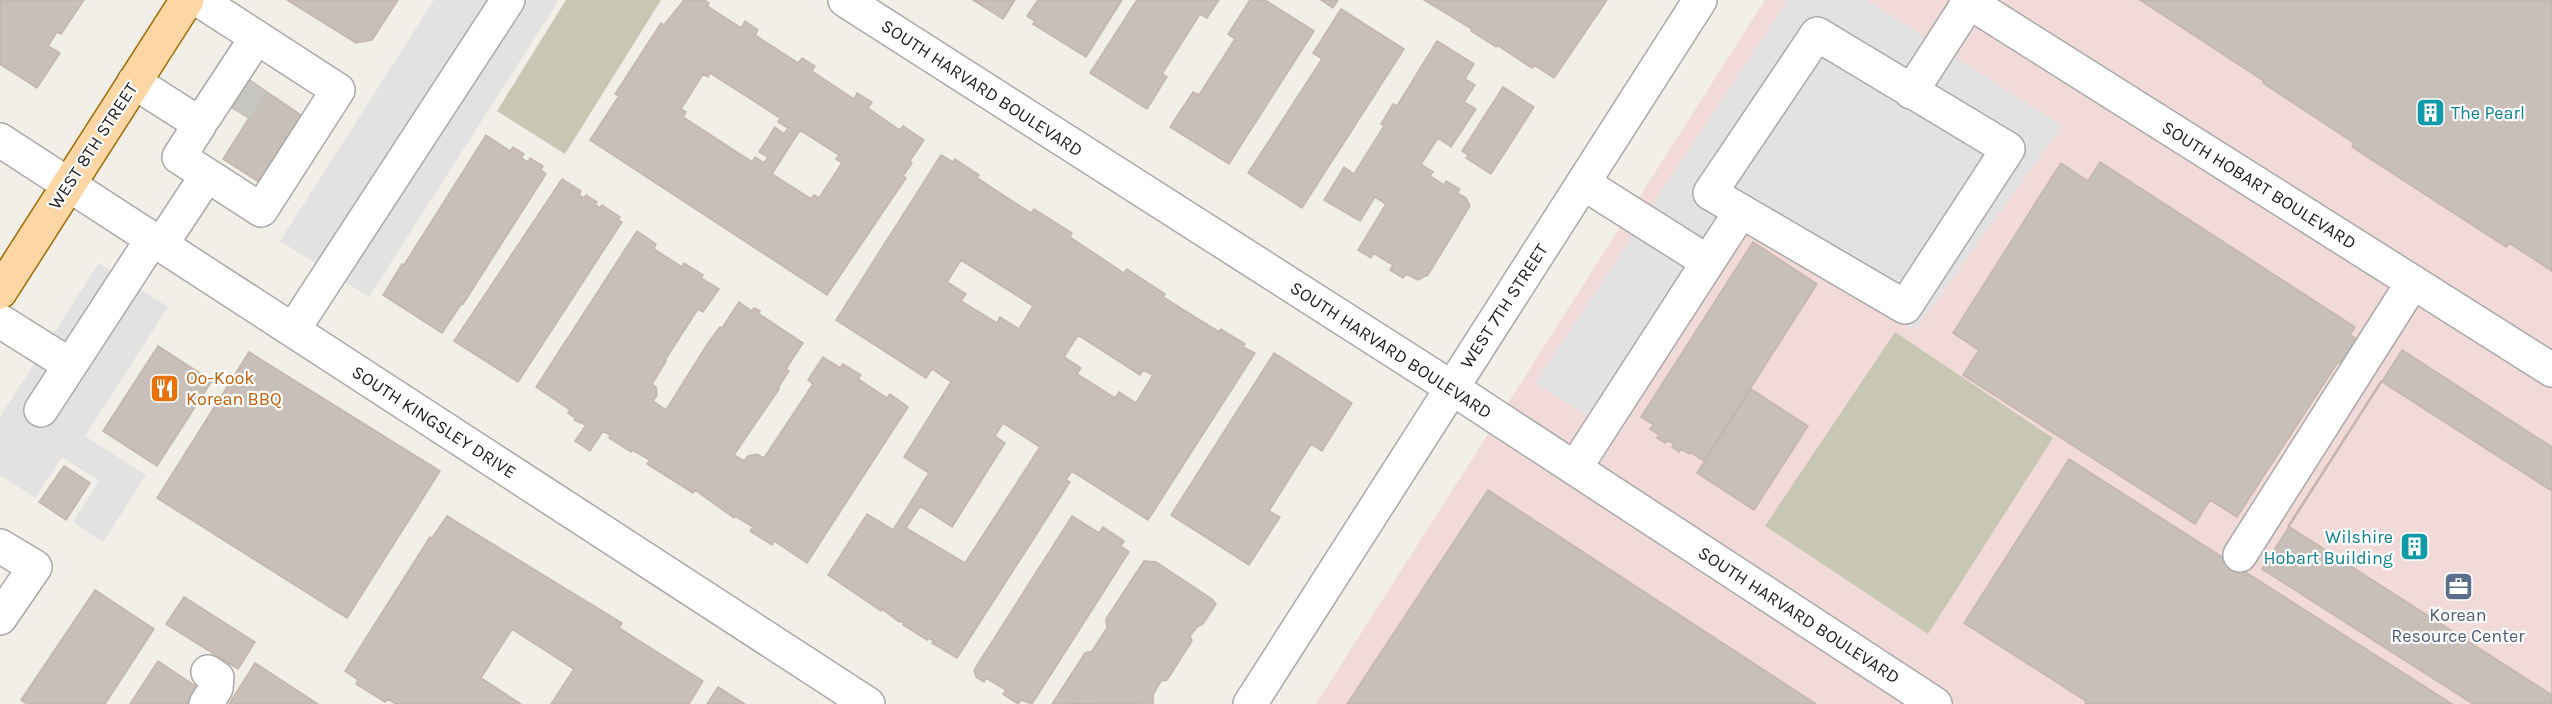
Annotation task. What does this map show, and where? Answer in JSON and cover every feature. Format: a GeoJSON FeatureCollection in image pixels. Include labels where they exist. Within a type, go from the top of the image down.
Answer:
{"type":"FeatureCollection","features":[{"type":"Feature","properties":{"kind":"main road","name":"WEST 8TH STREET"},"geometry":{"type":"LineString","coordinates":[[0,292],[187,0]]}},
{"type":"Feature","properties":{"kind":"street"},"geometry":{"type":"LineString","coordinates":[[199,0],[252,57],[338,90],[261,210],[179,157],[213,117],[252,57]]}},
{"type":"Feature","properties":{"kind":"street"},"geometry":{"type":"LineString","coordinates":[[293,330],[508,0]]}},
{"type":"Feature","properties":{"kind":"street","name":"SOUTH HARVARD BOULEVARD"},"geometry":{"type":"LineString","coordinates":[[845,0],[1452,388],[1935,704]]}},
{"type":"Feature","properties":{"kind":"street","name":"WEST 7TH STREET"},"geometry":{"type":"LineString","coordinates":[[1250,704],[1700,0]]}},
{"type":"Feature","properties":{"kind":"street"},"geometry":{"type":"LineString","coordinates":[[1911,92],[1968,1]]}},
{"type":"Feature","properties":{"kind":"street","name":"SOUTH HOBART BOULEVARD"},"geometry":{"type":"LineString","coordinates":[[1968,1],[2552,370]]}},
{"type":"Feature","properties":{"kind":"street"},"geometry":{"type":"LineString","coordinates":[[1817,34],[2008,149],[1905,307],[1741,210],[1710,193],[1817,34]]}},
{"type":"Feature","properties":{"kind":"street"},"geometry":{"type":"LineString","coordinates":[[134,82],[213,117]]}},
{"type":"Feature","properties":{"kind":"street","name":"SOUTH KINGSLEY DRIVE"},"geometry":{"type":"LineString","coordinates":[[0,140],[868,704]]}},
{"type":"Feature","properties":{"kind":"street"},"geometry":{"type":"LineString","coordinates":[[41,410],[70,365],[207,175]]}},
{"type":"Feature","properties":{"kind":"street"},"geometry":{"type":"LineString","coordinates":[[1583,183],[1708,262]]}},
{"type":"Feature","properties":{"kind":"street"},"geometry":{"type":"LineString","coordinates":[[1575,468],[1741,210]]}},
{"type":"Feature","properties":{"kind":"street"},"geometry":{"type":"LineString","coordinates":[[2240,555],[2413,282]]}},
{"type":"Feature","properties":{"kind":"street"},"geometry":{"type":"LineString","coordinates":[[0,321],[70,365]]}},
{"type":"Feature","properties":{"kind":"street"},"geometry":{"type":"LineString","coordinates":[[0,546],[35,567],[0,618]]}},
{"type":"Feature","properties":{"kind":"shaded area"},"geometry":{"type":"Polygon","coordinates":[[[434,0],[559,0],[369,297],[280,241],[434,0]]]}},
{"type":"Feature","properties":{"kind":"shaded area"},"geometry":{"type":"Polygon","coordinates":[[[566,0],[661,0],[565,154],[497,111],[566,0]]]}},
{"type":"Feature","properties":{"kind":"shaded area"},"geometry":{"type":"Polygon","coordinates":[[[1765,0],[2552,0],[2552,704],[1316,704],[1765,0]]]}},
{"type":"Feature","properties":{"kind":"shaded area"},"geometry":{"type":"Polygon","coordinates":[[[1788,0],[1867,0],[2062,126],[1915,330],[1753,226],[1617,434],[1535,383],[1788,0]]]}},
{"type":"Feature","properties":{"kind":"shaded area"},"geometry":{"type":"Polygon","coordinates":[[[99,263],[168,307],[85,436],[146,475],[103,542],[73,522],[99,481],[62,457],[35,498],[0,475],[0,417],[99,263]]]}},
{"type":"Feature","properties":{"kind":"shaded area"},"geometry":{"type":"Polygon","coordinates":[[[1895,332],[2053,438],[1928,634],[1765,526],[1895,332]]]}},
{"type":"Feature","properties":{"kind":"building"},"geometry":{"type":"Polygon","coordinates":[[[0,0],[84,0],[61,34],[57,32],[48,46],[60,53],[37,88],[0,64],[0,0]]]}},
{"type":"Feature","properties":{"kind":"building"},"geometry":{"type":"Polygon","coordinates":[[[287,0],[398,0],[372,40],[356,43],[287,0]]]}},
{"type":"Feature","properties":{"kind":"building"},"geometry":{"type":"Polygon","coordinates":[[[684,0],[704,0],[709,3],[707,6],[741,28],[745,21],[758,30],[755,35],[798,63],[802,58],[815,66],[812,71],[854,99],[857,93],[872,102],[868,108],[900,130],[903,126],[924,140],[910,161],[912,163],[903,176],[906,178],[827,295],[590,140],[619,96],[615,94],[661,23],[664,25],[684,0]],[[710,73],[708,77],[703,74],[681,109],[686,112],[683,117],[752,162],[755,157],[764,163],[768,157],[759,152],[775,127],[784,134],[788,128],[778,122],[780,118],[710,73]],[[800,130],[772,174],[811,199],[814,195],[819,198],[842,163],[836,159],[839,155],[800,130]]]}},
{"type":"Feature","properties":{"kind":"building"},"geometry":{"type":"Polygon","coordinates":[[[973,0],[1015,0],[1003,19],[973,0]]]}},
{"type":"Feature","properties":{"kind":"building"},"geometry":{"type":"Polygon","coordinates":[[[1038,0],[1122,0],[1086,57],[1033,24],[1035,21],[1027,16],[1038,0]]]}},
{"type":"Feature","properties":{"kind":"building"},"geometry":{"type":"Polygon","coordinates":[[[1137,0],[1219,0],[1207,18],[1200,14],[1162,74],[1167,77],[1147,109],[1090,73],[1137,0]]]}},
{"type":"Feature","properties":{"kind":"building"},"geometry":{"type":"Polygon","coordinates":[[[1250,0],[1265,0],[1314,31],[1229,164],[1170,127],[1193,92],[1199,95],[1235,39],[1228,34],[1250,0]]]}},
{"type":"Feature","properties":{"kind":"building"},"geometry":{"type":"Polygon","coordinates":[[[1321,0],[1338,0],[1333,8],[1321,0]]]}},
{"type":"Feature","properties":{"kind":"building"},"geometry":{"type":"Polygon","coordinates":[[[1424,0],[1607,0],[1554,78],[1534,65],[1532,68],[1497,45],[1496,47],[1471,31],[1472,29],[1424,0]]]}},
{"type":"Feature","properties":{"kind":"building","name":"The Pearl"},"geometry":{"type":"Polygon","coordinates":[[[2140,0],[2552,0],[2552,271],[2509,243],[2506,247],[2352,147],[2354,143],[2140,0]]]}},
{"type":"Feature","properties":{"kind":"building"},"geometry":{"type":"Polygon","coordinates":[[[1341,9],[1404,49],[1302,208],[1248,173],[1322,59],[1313,53],[1341,9]]]}},
{"type":"Feature","properties":{"kind":"building"},"geometry":{"type":"Polygon","coordinates":[[[1437,41],[1474,64],[1465,79],[1475,85],[1464,102],[1476,109],[1451,147],[1438,138],[1421,164],[1433,172],[1430,176],[1444,185],[1446,181],[1460,189],[1457,193],[1466,198],[1470,206],[1428,275],[1418,280],[1406,274],[1403,278],[1390,270],[1393,265],[1373,253],[1371,258],[1358,250],[1386,204],[1375,197],[1360,221],[1324,200],[1344,167],[1354,174],[1384,126],[1381,124],[1393,104],[1397,106],[1437,41]]]}},
{"type":"Feature","properties":{"kind":"building"},"geometry":{"type":"Polygon","coordinates":[[[242,75],[301,115],[277,153],[284,157],[274,172],[268,168],[259,182],[223,159],[249,118],[224,103],[242,75]]]}},
{"type":"Feature","properties":{"kind":"building"},"geometry":{"type":"Polygon","coordinates":[[[1503,87],[1534,107],[1491,174],[1466,158],[1468,155],[1462,151],[1503,87]]]}},
{"type":"Feature","properties":{"kind":"building"},"geometry":{"type":"Polygon","coordinates":[[[486,135],[510,151],[513,147],[524,154],[521,158],[528,162],[530,158],[543,166],[541,170],[546,174],[442,333],[383,295],[486,135]]]}},
{"type":"Feature","properties":{"kind":"building"},"geometry":{"type":"Polygon","coordinates":[[[941,155],[953,162],[955,159],[979,175],[977,178],[1031,213],[1034,209],[1072,233],[1070,237],[1124,273],[1127,269],[1165,294],[1163,297],[1219,332],[1221,329],[1245,344],[1243,347],[1255,353],[1148,520],[1072,471],[1066,480],[1070,482],[957,658],[932,643],[934,641],[928,638],[927,640],[828,575],[867,514],[893,530],[929,473],[904,457],[951,382],[932,369],[926,378],[836,320],[941,155]],[[961,260],[947,282],[966,294],[961,301],[997,323],[1000,317],[1019,329],[1033,306],[961,260]],[[1078,335],[1064,357],[1081,368],[1077,374],[1115,398],[1119,392],[1136,403],[1153,375],[1143,370],[1140,375],[1078,335]],[[1003,423],[995,436],[1005,443],[952,527],[920,506],[906,528],[965,563],[1040,447],[1003,423]]]}},
{"type":"Feature","properties":{"kind":"building"},"geometry":{"type":"Polygon","coordinates":[[[2100,162],[2355,327],[2350,335],[2357,339],[2341,364],[2338,362],[2237,517],[2210,500],[2195,524],[1963,375],[1979,350],[1953,333],[2061,163],[2088,181],[2100,162]]]}},
{"type":"Feature","properties":{"kind":"building"},"geometry":{"type":"Polygon","coordinates":[[[562,179],[581,191],[579,195],[584,198],[586,195],[597,202],[595,205],[600,208],[602,205],[620,217],[618,220],[622,222],[518,382],[454,341],[562,179]]]}},
{"type":"Feature","properties":{"kind":"building"},"geometry":{"type":"Polygon","coordinates":[[[637,231],[656,244],[654,249],[682,267],[684,263],[703,275],[701,278],[719,289],[703,312],[698,309],[652,384],[656,387],[657,395],[653,401],[666,410],[708,343],[720,327],[722,328],[739,302],[752,311],[754,308],[760,311],[759,314],[803,343],[786,369],[789,371],[779,389],[734,455],[744,461],[748,456],[757,454],[764,458],[813,384],[808,380],[823,357],[840,368],[843,364],[861,375],[858,379],[887,398],[890,394],[908,407],[807,563],[774,541],[772,545],[750,531],[753,527],[735,516],[734,518],[695,490],[693,493],[647,464],[650,460],[632,450],[631,452],[609,438],[610,435],[603,431],[590,451],[575,441],[586,425],[574,420],[575,418],[568,413],[570,410],[536,387],[637,231]]]}},
{"type":"Feature","properties":{"kind":"building"},"geometry":{"type":"Polygon","coordinates":[[[1753,242],[1817,284],[1704,461],[1690,452],[1689,454],[1681,449],[1679,452],[1672,447],[1674,444],[1667,440],[1665,443],[1657,438],[1659,435],[1650,429],[1654,425],[1641,417],[1753,242]]]}},
{"type":"Feature","properties":{"kind":"building"},"geometry":{"type":"Polygon","coordinates":[[[158,346],[212,381],[157,466],[103,431],[158,346]]]}},
{"type":"Feature","properties":{"kind":"building","name":"Wilshire Hobart Building"},"geometry":{"type":"Polygon","coordinates":[[[2402,350],[2552,447],[2552,704],[2473,704],[2262,569],[2402,350]]]}},
{"type":"Feature","properties":{"kind":"building"},"geometry":{"type":"Polygon","coordinates":[[[249,352],[440,471],[347,618],[157,498],[249,352]]]}},
{"type":"Feature","properties":{"kind":"building"},"geometry":{"type":"Polygon","coordinates":[[[1274,353],[1352,403],[1322,451],[1311,444],[1269,511],[1280,517],[1249,565],[1171,515],[1274,353]]]}},
{"type":"Feature","properties":{"kind":"building","name":"Wilshire Hobart Building"},"geometry":{"type":"Polygon","coordinates":[[[2381,381],[2552,491],[2552,695],[2288,526],[2381,381]]]}},
{"type":"Feature","properties":{"kind":"building"},"geometry":{"type":"Polygon","coordinates":[[[1751,389],[1808,426],[1754,510],[1697,473],[1751,389]]]}},
{"type":"Feature","properties":{"kind":"building"},"geometry":{"type":"Polygon","coordinates":[[[2069,459],[2452,704],[2085,704],[2086,701],[1964,623],[2069,459]]]}},
{"type":"Feature","properties":{"kind":"building"},"geometry":{"type":"Polygon","coordinates":[[[64,466],[90,483],[66,520],[39,502],[64,466]]]}},
{"type":"Feature","properties":{"kind":"building"},"geometry":{"type":"Polygon","coordinates":[[[1488,490],[1816,704],[1347,704],[1488,490]]]}},
{"type":"Feature","properties":{"kind":"building"},"geometry":{"type":"Polygon","coordinates":[[[447,516],[622,623],[619,628],[703,681],[689,704],[551,704],[574,669],[512,629],[481,678],[521,704],[396,704],[388,699],[385,702],[356,684],[358,680],[345,671],[430,537],[432,538],[447,516]]]}},
{"type":"Feature","properties":{"kind":"building"},"geometry":{"type":"Polygon","coordinates":[[[1072,516],[1099,533],[1103,527],[1124,541],[1121,546],[1129,552],[1032,704],[1021,700],[1018,704],[1003,694],[1006,690],[986,678],[984,682],[976,677],[974,670],[1072,516]]]}},
{"type":"Feature","properties":{"kind":"building"},"geometry":{"type":"Polygon","coordinates":[[[1144,561],[1156,562],[1212,599],[1216,604],[1203,624],[1197,627],[1190,636],[1192,641],[1167,680],[1161,681],[1153,695],[1153,703],[1052,704],[1085,653],[1092,651],[1107,628],[1106,619],[1144,561]]]}},
{"type":"Feature","properties":{"kind":"building"},"geometry":{"type":"Polygon","coordinates":[[[95,590],[154,629],[105,704],[27,704],[21,700],[95,590]]]}},
{"type":"Feature","properties":{"kind":"building"},"geometry":{"type":"Polygon","coordinates":[[[184,597],[255,642],[238,669],[166,624],[184,597]]]}},
{"type":"Feature","properties":{"kind":"building"},"geometry":{"type":"Polygon","coordinates":[[[158,661],[200,689],[190,704],[130,704],[158,661]]]}},
{"type":"Feature","properties":{"kind":"building"},"geometry":{"type":"Polygon","coordinates":[[[255,663],[318,704],[229,704],[255,663]]]}},
{"type":"Feature","properties":{"kind":"building"},"geometry":{"type":"Polygon","coordinates":[[[718,687],[745,704],[707,704],[718,687]]]}},
{"type":"Feature","properties":{"kind":"tunnel"},"geometry":{"type":"LineString","coordinates":[[235,110],[253,83]]}},
{"type":"Feature","properties":{"kind":"place","name":"The Pearl"},"geometry":{"type":"Point","coordinates":[2430,113]}},
{"type":"Feature","properties":{"kind":"place","name":"Oo-Kook Korean BBQ"},"geometry":{"type":"Point","coordinates":[165,388]}},
{"type":"Feature","properties":{"kind":"place","name":"Wilshire Hobart Building"},"geometry":{"type":"Point","coordinates":[2414,547]}},
{"type":"Feature","properties":{"kind":"place","name":"Korean Resource Center"},"geometry":{"type":"Point","coordinates":[2458,586]}}]}
